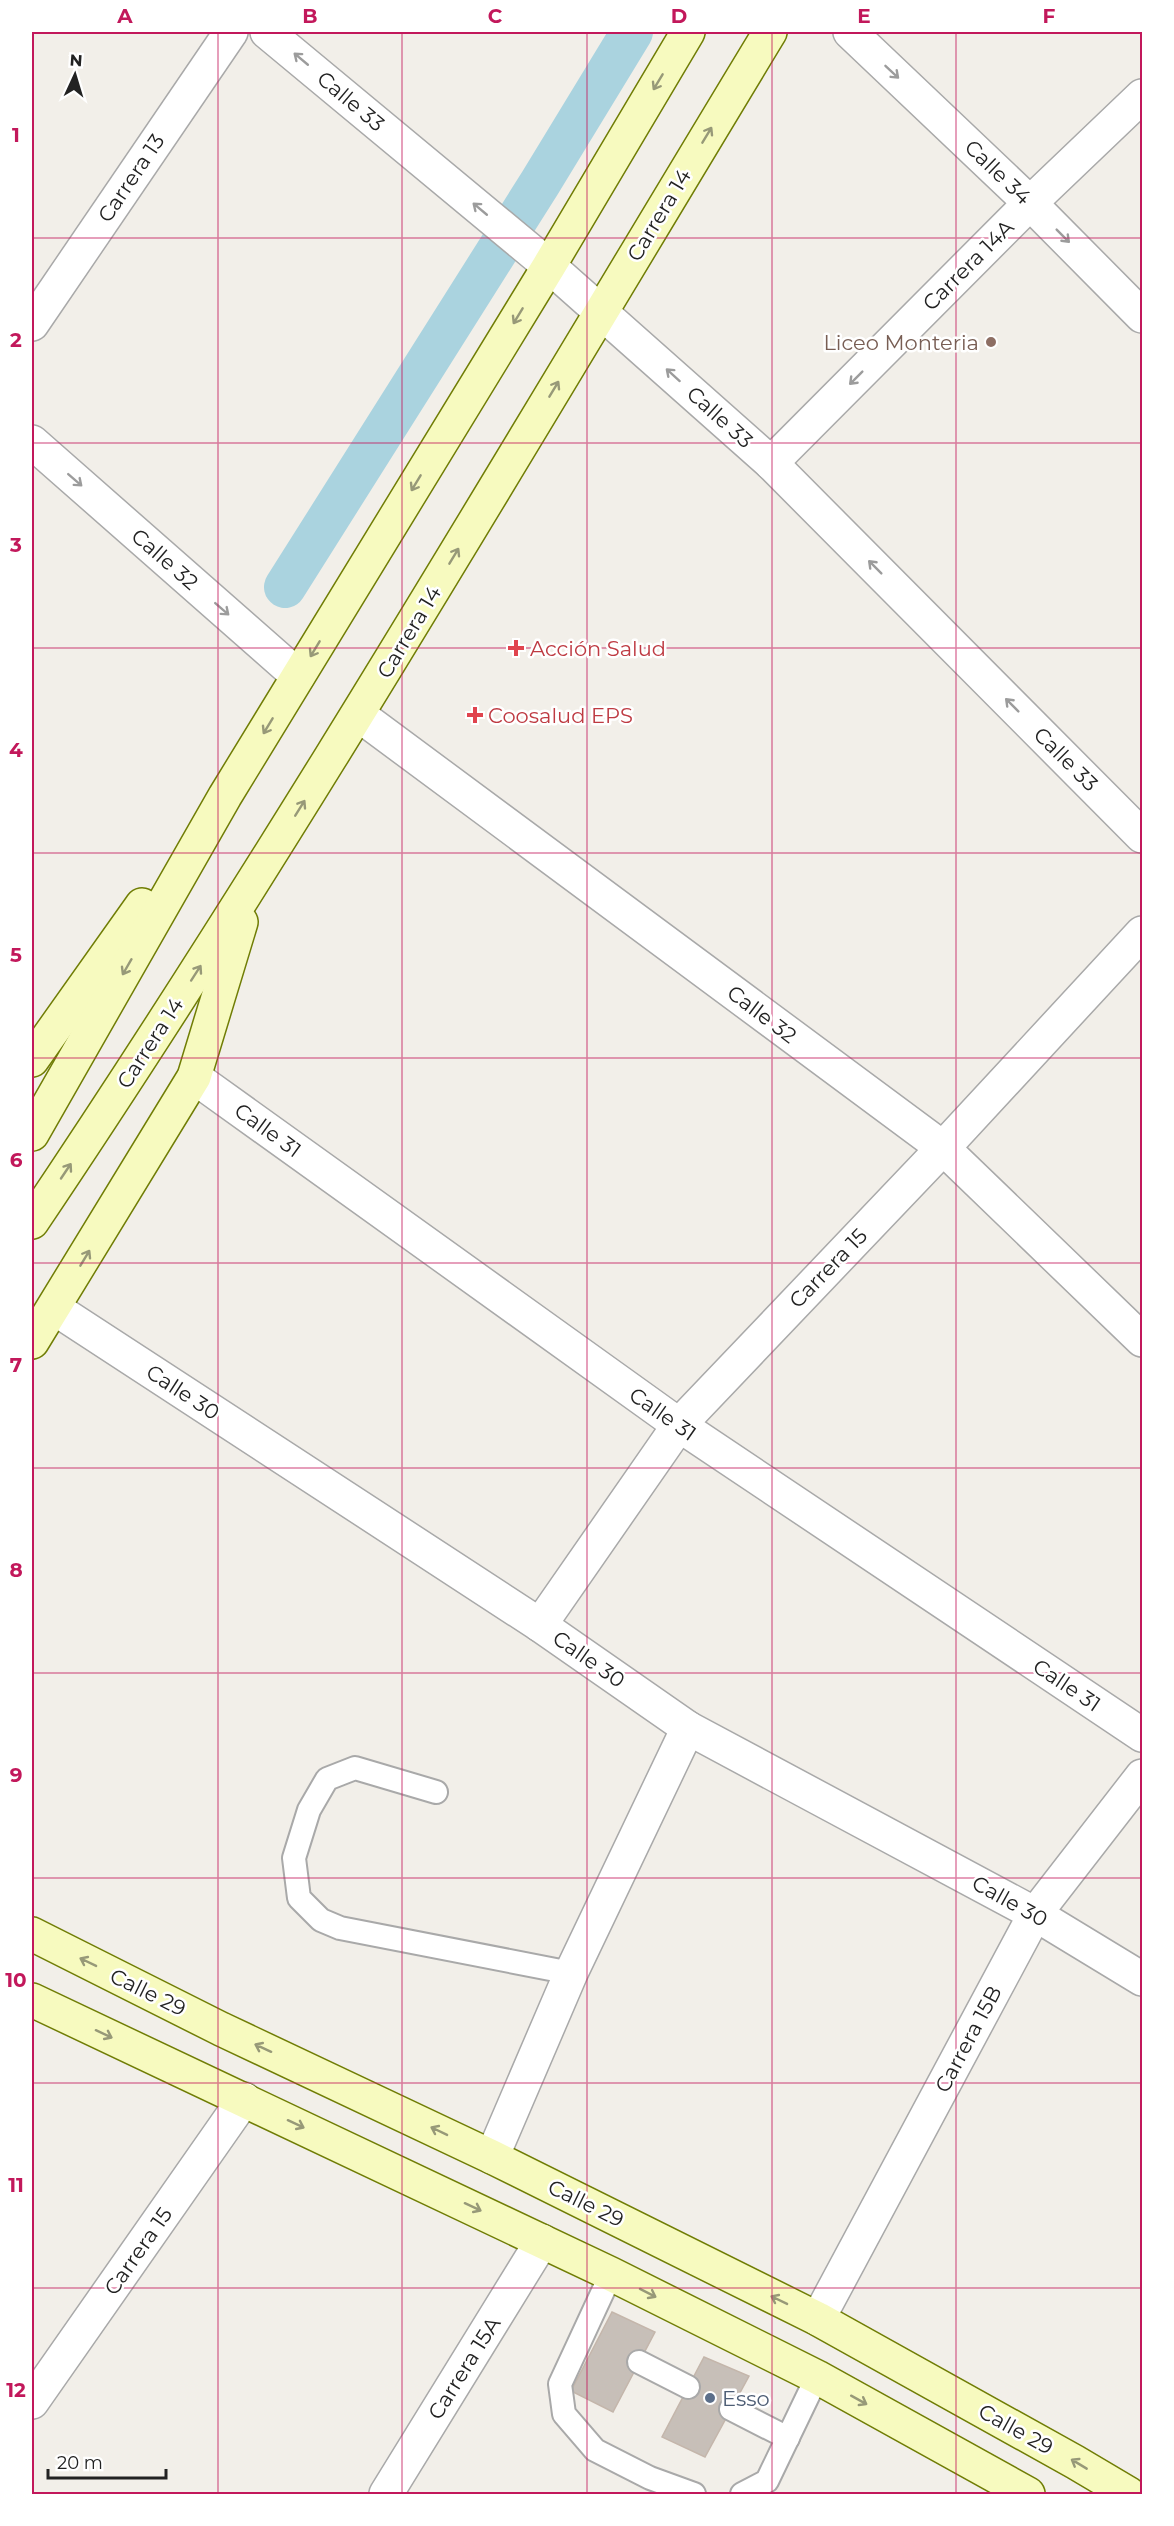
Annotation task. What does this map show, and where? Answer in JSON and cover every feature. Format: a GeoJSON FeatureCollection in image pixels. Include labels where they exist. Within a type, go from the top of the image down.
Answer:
{"type":"FeatureCollection","features":[{"type":"Feature","properties":{"kind":"main road"},"geometry":{"type":"LineString","coordinates":[[32,1134],[225,796],[549,266],[688,32]]}},
{"type":"Feature","properties":{"kind":"main road","name":"Carrera 14"},"geometry":{"type":"LineString","coordinates":[[32,1221],[251,886],[359,715],[770,32]]}},
{"type":"Feature","properties":{"kind":"main road"},"geometry":{"type":"LineString","coordinates":[[32,1060],[104,955],[225,796]]}},
{"type":"Feature","properties":{"kind":"main road"},"geometry":{"type":"LineString","coordinates":[[32,1342],[194,1077],[251,886]]}},
{"type":"Feature","properties":{"kind":"main road","name":"Calle 29"},"geometry":{"type":"LineString","coordinates":[[32,1934],[221,2029],[492,2157],[818,2319],[1129,2494]]}},
{"type":"Feature","properties":{"kind":"main road"},"geometry":{"type":"LineString","coordinates":[[32,2000],[244,2098],[611,2274],[817,2377],[1028,2494]]}},
{"type":"Feature","properties":{"kind":"street","name":"Carrera 13"},"geometry":{"type":"LineString","coordinates":[[32,324],[231,32]]}},
{"type":"Feature","properties":{"kind":"street","name":"Calle 33"},"geometry":{"type":"LineString","coordinates":[[267,32],[549,266],[771,463],[1143,836]]}},
{"type":"Feature","properties":{"kind":"street","name":"Calle 34"},"geometry":{"type":"LineString","coordinates":[[851,32],[1030,203],[1143,316]]}},
{"type":"Feature","properties":{"kind":"street","name":"Carrera 14A"},"geometry":{"type":"LineString","coordinates":[[771,463],[1030,203],[1143,96]]}},
{"type":"Feature","properties":{"kind":"street","name":"Calle 32"},"geometry":{"type":"LineString","coordinates":[[32,442],[298,676]]}},
{"type":"Feature","properties":{"kind":"street","name":"Calle 32"},"geometry":{"type":"LineString","coordinates":[[359,715],[943,1148],[1143,1340]]}},
{"type":"Feature","properties":{"kind":"street","name":"Carrera 15"},"geometry":{"type":"LineString","coordinates":[[540,1625],[679,1425],[943,1148],[1143,933]]}},
{"type":"Feature","properties":{"kind":"street","name":"Calle 31"},"geometry":{"type":"LineString","coordinates":[[194,1077],[679,1425],[1143,1735]]}},
{"type":"Feature","properties":{"kind":"street","name":"Calle 30"},"geometry":{"type":"LineString","coordinates":[[54,1308],[540,1625],[688,1728],[1035,1914],[1143,1979]]}},
{"type":"Feature","properties":{"kind":"street"},"geometry":{"type":"LineString","coordinates":[[492,2157],[571,1973],[688,1728]]}},
{"type":"Feature","properties":{"kind":"street","name":"Carrera 15B"},"geometry":{"type":"LineString","coordinates":[[818,2319],[1035,1914],[1143,1776]]}},
{"type":"Feature","properties":{"kind":"street","name":"Carrera 15"},"geometry":{"type":"LineString","coordinates":[[32,2403],[244,2098]]}},
{"type":"Feature","properties":{"kind":"street","name":"Carrera 15A"},"geometry":{"type":"LineString","coordinates":[[386,2494],[542,2241]]}},
{"type":"Feature","properties":{"kind":"lane"},"geometry":{"type":"LineString","coordinates":[[436,1792],[356,1768],[327,1779],[309,1810],[294,1858],[299,1898],[321,1920],[340,1928],[571,1973]]}},
{"type":"Feature","properties":{"kind":"lane"},"geometry":{"type":"LineString","coordinates":[[611,2274],[590,2338],[560,2384],[564,2414],[595,2450],[650,2478],[694,2494]]}},
{"type":"Feature","properties":{"kind":"lane"},"geometry":{"type":"LineString","coordinates":[[639,2362],[688,2387]]}},
{"type":"Feature","properties":{"kind":"lane"},"geometry":{"type":"LineString","coordinates":[[742,2494],[767,2481],[817,2377]]}},
{"type":"Feature","properties":{"kind":"lane"},"geometry":{"type":"LineString","coordinates":[[731,2409],[788,2438]]}},
{"type":"Feature","properties":{"kind":"building"},"geometry":{"type":"Polygon","coordinates":[[[612,2312],[655,2332],[613,2412],[571,2391],[612,2312]]]}},
{"type":"Feature","properties":{"kind":"building","name":"Esso"},"geometry":{"type":"Polygon","coordinates":[[[704,2357],[749,2376],[705,2457],[662,2437],[704,2357]]]}},
{"type":"Feature","properties":{"kind":"waterway"},"geometry":{"type":"LineString","coordinates":[[285,587],[540,183],[632,32]]}},
{"type":"Feature","properties":{"kind":"place","name":"Liceo Monteria"},"geometry":{"type":"Point","coordinates":[991,342]}},
{"type":"Feature","properties":{"kind":"place","name":"Acción Salud"},"geometry":{"type":"Point","coordinates":[516,648]}},
{"type":"Feature","properties":{"kind":"place","name":"Coosalud EPS"},"geometry":{"type":"Point","coordinates":[475,715]}},
{"type":"Feature","properties":{"kind":"place","name":"Esso"},"geometry":{"type":"Point","coordinates":[710,2398]}}]}
